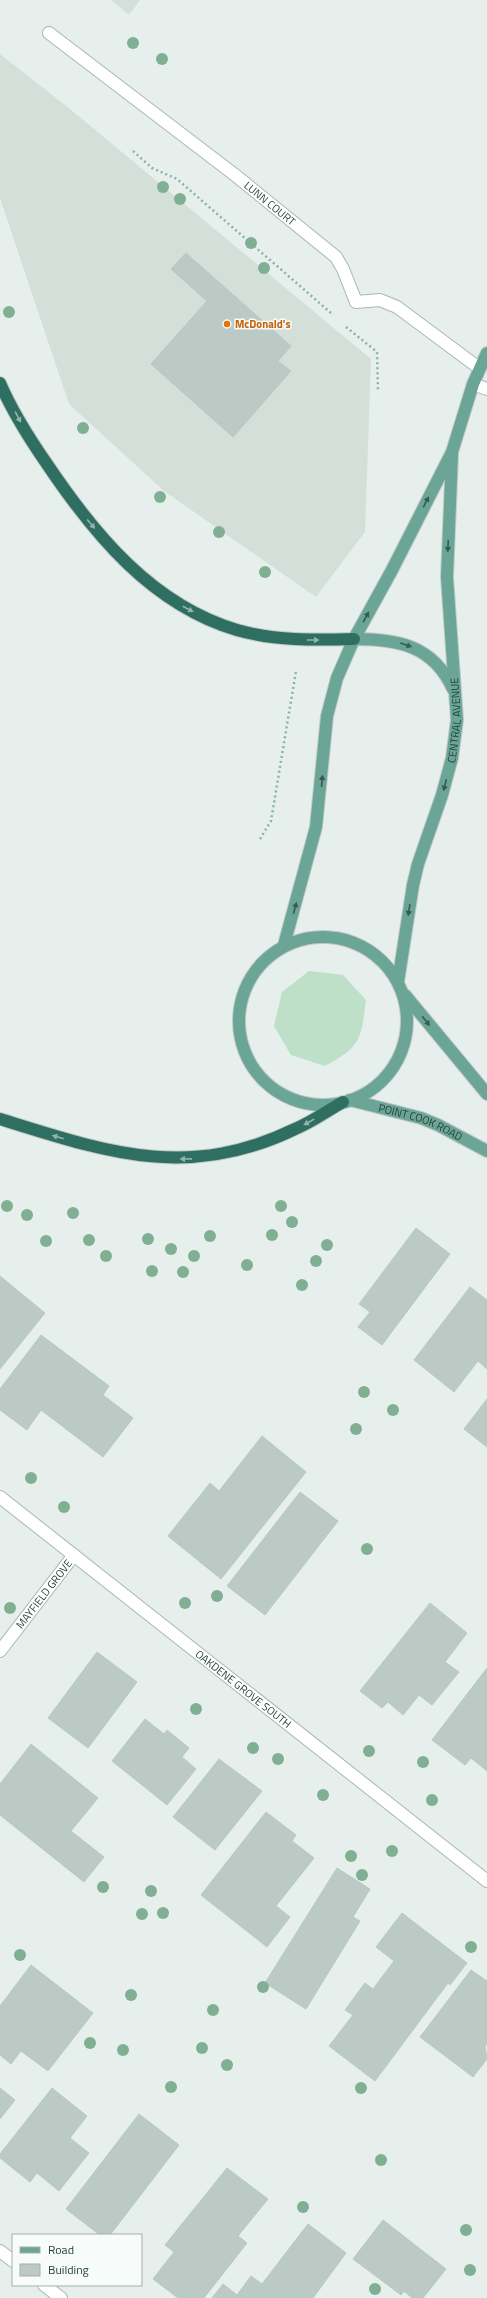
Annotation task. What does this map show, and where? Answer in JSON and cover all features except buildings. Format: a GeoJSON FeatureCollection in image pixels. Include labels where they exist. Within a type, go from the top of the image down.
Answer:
{"type":"FeatureCollection","features":[{"type":"Feature","properties":{"kind":"highway"},"geometry":{"type":"LineString","coordinates":[[0,383],[26,433],[77,507],[112,550],[155,588],[200,615],[236,630],[302,640],[354,639]]}},
{"type":"Feature","properties":{"kind":"highway"},"geometry":{"type":"LineString","coordinates":[[0,1119],[122,1154],[147,1157],[193,1158],[243,1148],[268,1141],[295,1129],[346,1101]]}},
{"type":"Feature","properties":{"kind":"main road","name":"CENTRAL AVENUE"},"geometry":{"type":"LineString","coordinates":[[284,945],[316,827],[329,703],[337,678],[354,639],[392,570],[452,452],[473,384],[487,353]]}},
{"type":"Feature","properties":{"kind":"main road","name":"CENTRAL AVENUE"},"geometry":{"type":"LineString","coordinates":[[400,986],[413,885],[448,772],[455,737],[457,706],[447,577],[452,452]]}},
{"type":"Feature","properties":{"kind":"main road"},"geometry":{"type":"LineString","coordinates":[[354,639],[380,639],[400,643],[414,648],[428,657],[437,664],[449,680],[457,706]]}},
{"type":"Feature","properties":{"kind":"main road"},"geometry":{"type":"LineString","coordinates":[[400,986],[406,1007],[407,1024],[405,1041],[399,1057],[379,1084],[365,1093],[346,1101],[314,1105],[302,1104],[283,1096],[257,1075],[242,1049],[239,1014],[247,983],[267,957],[284,945],[316,936],[333,936],[349,940],[378,955],[389,967],[400,986],[487,1094]]}},
{"type":"Feature","properties":{"kind":"main road","name":"POINT COOK ROAD"},"geometry":{"type":"LineString","coordinates":[[346,1101],[421,1118],[438,1125],[487,1151]]}},
{"type":"Feature","properties":{"kind":"street","name":"LUNN COURT"},"geometry":{"type":"LineString","coordinates":[[49,33],[235,175],[336,257],[343,269],[356,302],[380,300],[397,307],[479,368]]}},
{"type":"Feature","properties":{"kind":"street"},"geometry":{"type":"LineString","coordinates":[[473,384],[487,389]]}},
{"type":"Feature","properties":{"kind":"street","name":"OAKDENE GROVE SOUTH"},"geometry":{"type":"LineString","coordinates":[[0,1497],[487,1881]]}},
{"type":"Feature","properties":{"kind":"street","name":"MAYFIELD GROVE"},"geometry":{"type":"LineString","coordinates":[[0,1651],[74,1555]]}},
{"type":"Feature","properties":{"kind":"street"},"geometry":{"type":"LineString","coordinates":[[0,2251],[12,2260]]}},
{"type":"Feature","properties":{"kind":"street"},"geometry":{"type":"LineString","coordinates":[[45,2286],[61,2298]]}},
{"type":"Feature","properties":{"kind":"path"},"geometry":{"type":"LineString","coordinates":[[132,151],[152,168],[177,178],[334,315]]}},
{"type":"Feature","properties":{"kind":"path"},"geometry":{"type":"LineString","coordinates":[[344,325],[376,352],[378,392]]}},
{"type":"Feature","properties":{"kind":"path"},"geometry":{"type":"LineString","coordinates":[[260,839],[271,821],[296,671]]}},
{"type":"Feature","properties":{"kind":"shaded area"},"geometry":{"type":"Polygon","coordinates":[[[111,0],[140,0],[129,15],[111,0]]]}},
{"type":"Feature","properties":{"kind":"shaded area"},"geometry":{"type":"Polygon","coordinates":[[[0,54],[70,109],[371,359],[365,532],[316,597],[164,491],[69,404],[0,198],[0,54]]]}},
{"type":"Feature","properties":{"kind":"green space"},"geometry":{"type":"Polygon","coordinates":[[[309,971],[343,975],[366,1000],[363,1024],[357,1040],[346,1053],[325,1066],[291,1055],[274,1026],[282,992],[309,971]]]}},
{"type":"Feature","properties":{"kind":"place","name":"McDonald's"},"geometry":{"type":"Point","coordinates":[227,324]}}]}
